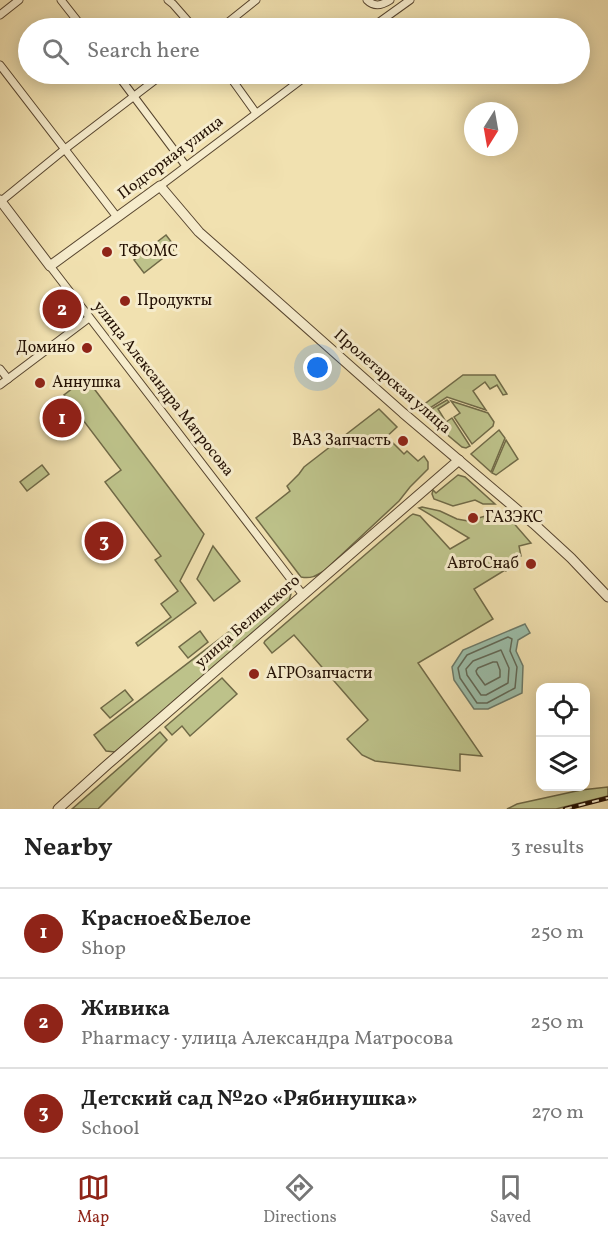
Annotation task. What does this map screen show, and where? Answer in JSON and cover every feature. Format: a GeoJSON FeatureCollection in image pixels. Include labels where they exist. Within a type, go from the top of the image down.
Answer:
{"type":"FeatureCollection","features":[{"type":"Feature","properties":{"kind":"street"},"geometry":{"type":"LineString","coordinates":[[0,15],[20,0]]}},
{"type":"Feature","properties":{"kind":"street"},"geometry":{"type":"LineString","coordinates":[[61,0],[75,18]]}},
{"type":"Feature","properties":{"kind":"street"},"geometry":{"type":"LineString","coordinates":[[168,0],[185,18]]}},
{"type":"Feature","properties":{"kind":"street"},"geometry":{"type":"LineString","coordinates":[[233,18],[256,0]]}},
{"type":"Feature","properties":{"kind":"street"},"geometry":{"type":"LineString","coordinates":[[367,0],[373,5],[378,5],[390,0]]}},
{"type":"Feature","properties":{"kind":"street"},"geometry":{"type":"LineString","coordinates":[[383,18],[400,3],[410,0]]}},
{"type":"Feature","properties":{"kind":"street"},"geometry":{"type":"LineString","coordinates":[[0,65],[117,217]]}},
{"type":"Feature","properties":{"kind":"street"},"geometry":{"type":"LineString","coordinates":[[125,84],[186,166]]}},
{"type":"Feature","properties":{"kind":"street"},"geometry":{"type":"LineString","coordinates":[[0,201],[150,84]]}},
{"type":"Feature","properties":{"kind":"street"},"geometry":{"type":"LineString","coordinates":[[235,84],[256,113]]}},
{"type":"Feature","properties":{"kind":"street","name":"Подгорная улица"},"geometry":{"type":"LineString","coordinates":[[50,266],[295,84]]}},
{"type":"Feature","properties":{"kind":"street","name":"Пролетарская улица"},"geometry":{"type":"LineString","coordinates":[[160,186],[198,232],[403,413],[534,524],[608,597]]}},
{"type":"Feature","properties":{"kind":"street","name":"улица Александра Матросова"},"geometry":{"type":"LineString","coordinates":[[0,201],[303,595]]}},
{"type":"Feature","properties":{"kind":"street"},"geometry":{"type":"LineString","coordinates":[[0,385],[89,318]]}},
{"type":"Feature","properties":{"kind":"street"},"geometry":{"type":"LineString","coordinates":[[0,369],[8,380]]}},
{"type":"Feature","properties":{"kind":"street","name":"улица Белинского"},"geometry":{"type":"LineString","coordinates":[[58,809],[459,460]]}},
{"type":"Feature","properties":{"kind":"green space"},"geometry":{"type":"Polygon","coordinates":[[[166,235],[176,248],[144,273],[134,260],[166,235]]]}},
{"type":"Feature","properties":{"kind":"green space"},"geometry":{"type":"Polygon","coordinates":[[[463,375],[495,375],[507,394],[503,395],[497,385],[490,389],[485,382],[473,391],[486,410],[447,397],[430,408],[422,406],[463,375]]]}},
{"type":"Feature","properties":{"kind":"green space"},"geometry":{"type":"Polygon","coordinates":[[[86,378],[204,534],[180,581],[196,603],[138,646],[136,643],[171,617],[161,604],[178,591],[155,560],[161,556],[105,482],[121,470],[64,395],[86,378]]]}},
{"type":"Feature","properties":{"kind":"green space"},"geometry":{"type":"Polygon","coordinates":[[[447,400],[449,402],[438,409],[446,422],[452,418],[470,446],[466,448],[420,412],[420,408],[430,410],[447,400]]]}},
{"type":"Feature","properties":{"kind":"green space"},"geometry":{"type":"Polygon","coordinates":[[[451,401],[488,413],[494,422],[493,426],[472,444],[454,417],[460,413],[451,401]]]}},
{"type":"Feature","properties":{"kind":"green space"},"geometry":{"type":"Polygon","coordinates":[[[379,409],[397,427],[383,440],[387,444],[391,441],[404,454],[407,451],[418,461],[424,456],[428,462],[428,469],[399,501],[324,571],[313,577],[301,577],[256,518],[290,491],[287,486],[304,467],[379,409]]]}},
{"type":"Feature","properties":{"kind":"green space"},"geometry":{"type":"Polygon","coordinates":[[[499,430],[505,438],[491,472],[471,454],[499,430]]]}},
{"type":"Feature","properties":{"kind":"green space"},"geometry":{"type":"Polygon","coordinates":[[[506,440],[518,459],[496,475],[492,473],[506,440]]]}},
{"type":"Feature","properties":{"kind":"green space"},"geometry":{"type":"Polygon","coordinates":[[[42,465],[49,474],[27,491],[20,482],[42,465]]]}},
{"type":"Feature","properties":{"kind":"green space"},"geometry":{"type":"Polygon","coordinates":[[[458,475],[465,477],[495,504],[483,504],[475,500],[453,506],[434,499],[433,490],[436,493],[458,475]]]}},
{"type":"Feature","properties":{"kind":"green space"},"geometry":{"type":"Polygon","coordinates":[[[419,508],[468,521],[503,511],[531,543],[519,546],[521,556],[513,558],[514,564],[506,571],[474,589],[493,619],[418,663],[482,756],[460,754],[460,771],[375,761],[362,755],[347,739],[368,720],[294,635],[272,653],[264,643],[413,514],[420,516],[450,549],[469,538],[419,508]]]}},
{"type":"Feature","properties":{"kind":"green space"},"geometry":{"type":"Polygon","coordinates":[[[213,546],[240,581],[214,601],[197,579],[213,546]]]}},
{"type":"Feature","properties":{"kind":"green space"},"geometry":{"type":"Polygon","coordinates":[[[286,588],[291,594],[289,601],[115,752],[106,751],[94,735],[286,588]]]}},
{"type":"Feature","properties":{"kind":"green space"},"geometry":{"type":"Polygon","coordinates":[[[200,631],[208,642],[188,658],[179,647],[200,631]]]}},
{"type":"Feature","properties":{"kind":"green space"},"geometry":{"type":"Polygon","coordinates":[[[222,678],[237,694],[190,736],[182,726],[172,735],[165,727],[222,678]]]}},
{"type":"Feature","properties":{"kind":"green space"},"geometry":{"type":"Polygon","coordinates":[[[125,690],[133,700],[110,718],[101,708],[125,690]]]}},
{"type":"Feature","properties":{"kind":"green space"},"geometry":{"type":"Polygon","coordinates":[[[160,732],[167,740],[98,809],[72,809],[160,732]]]}},
{"type":"Feature","properties":{"kind":"green space"},"geometry":{"type":"Polygon","coordinates":[[[608,787],[608,796],[556,809],[507,809],[517,804],[576,791],[590,791],[590,789],[608,787]]]}},
{"type":"Feature","properties":{"kind":"water"},"geometry":{"type":"Polygon","coordinates":[[[525,624],[530,633],[518,640],[516,651],[523,666],[522,693],[488,709],[474,709],[454,680],[452,667],[463,650],[525,624]]]}},
{"type":"Feature","properties":{"kind":"railway"},"geometry":{"type":"LineString","coordinates":[[565,809],[608,798]]}},
{"type":"Feature","properties":{"kind":"place","name":"ТФОМС"},"geometry":{"type":"Point","coordinates":[107,252]}},
{"type":"Feature","properties":{"kind":"place","name":"Продукты"},"geometry":{"type":"Point","coordinates":[125,301]}},
{"type":"Feature","properties":{"kind":"place","name":"Живика"},"geometry":{"type":"Point","coordinates":[62,309]}},
{"type":"Feature","properties":{"kind":"place","name":"Домино"},"geometry":{"type":"Point","coordinates":[87,348]}},
{"type":"Feature","properties":{"kind":"place","name":"Аннушка"},"geometry":{"type":"Point","coordinates":[40,383]}},
{"type":"Feature","properties":{"kind":"place","name":"Красное&Белое"},"geometry":{"type":"Point","coordinates":[62,418]}},
{"type":"Feature","properties":{"kind":"place","name":"ВАЗ Запчасть"},"geometry":{"type":"Point","coordinates":[403,441]}},
{"type":"Feature","properties":{"kind":"place","name":"ГАЗЭКС"},"geometry":{"type":"Point","coordinates":[473,518]}},
{"type":"Feature","properties":{"kind":"place","name":"Детский сад №20 «Рябинушка»"},"geometry":{"type":"Point","coordinates":[104,541]}},
{"type":"Feature","properties":{"kind":"place","name":"АвтоСнаб"},"geometry":{"type":"Point","coordinates":[531,564]}},
{"type":"Feature","properties":{"kind":"place","name":"АГРОзапчасти"},"geometry":{"type":"Point","coordinates":[254,674]}}]}
